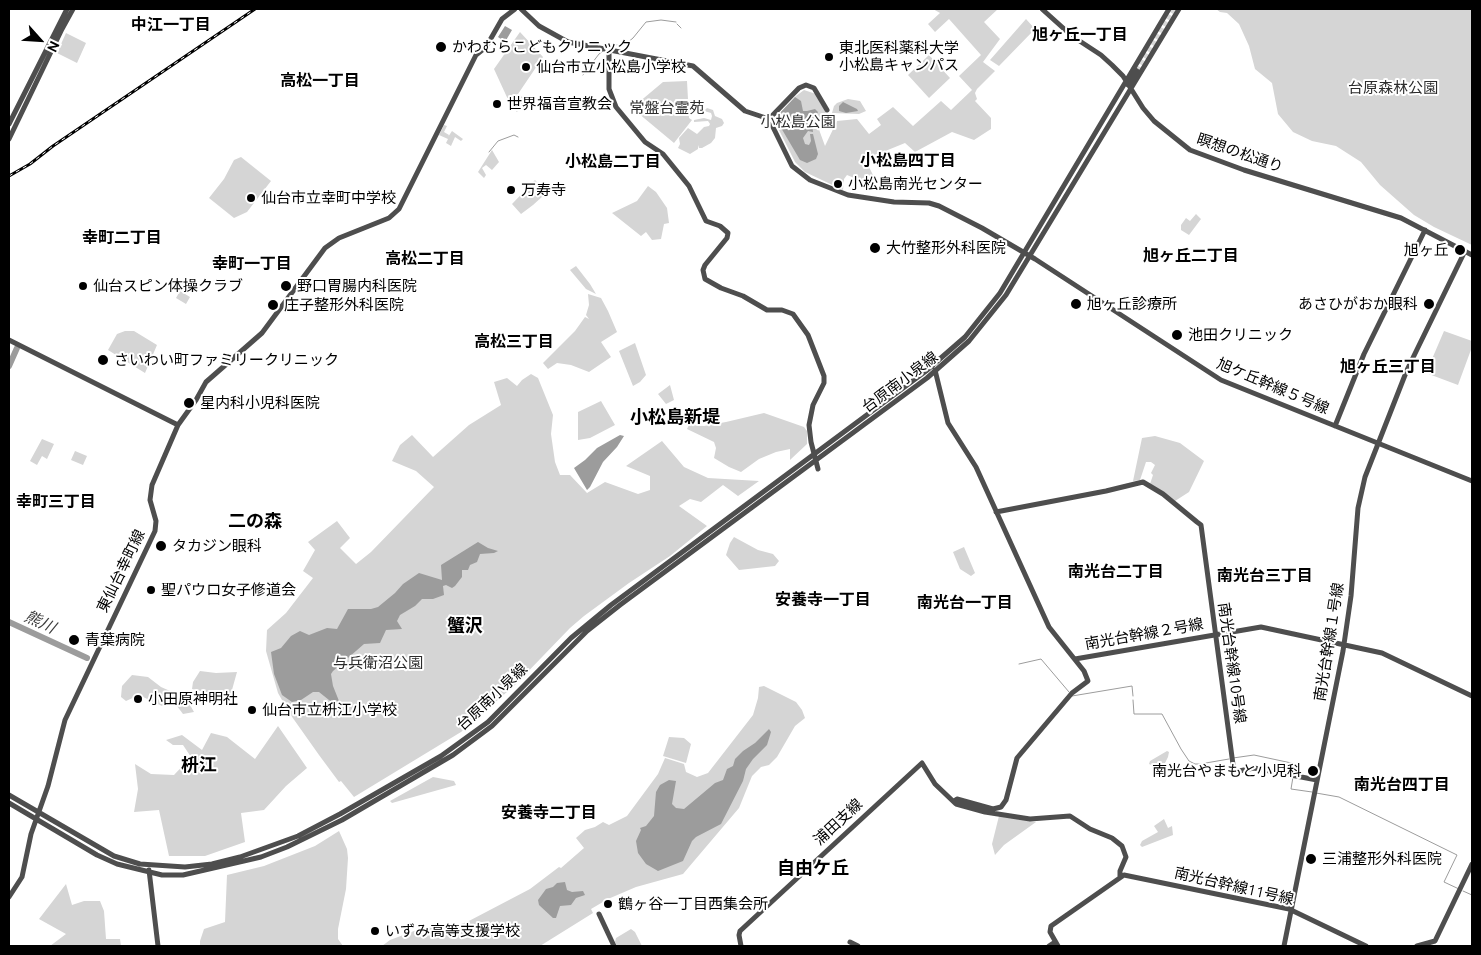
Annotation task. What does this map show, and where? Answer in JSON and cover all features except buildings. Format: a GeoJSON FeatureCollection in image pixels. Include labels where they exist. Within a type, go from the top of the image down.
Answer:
{"type":"FeatureCollection","features":[{"type":"Feature","properties":{"kind":"street"},"geometry":{"type":"LineString","coordinates":[[9,124],[67,9]]}},
{"type":"Feature","properties":{"kind":"street"},"geometry":{"type":"LineString","coordinates":[[9,139],[62,29],[74,9]]}},
{"type":"Feature","properties":{"kind":"street","name":"東仙台幸町線"},"geometry":{"type":"LineString","coordinates":[[9,897],[22,877],[31,834],[48,786],[65,720],[155,531],[156,521],[150,500],[152,485],[178,425],[206,382],[262,333],[322,251],[340,238],[394,214],[399,209],[476,55],[486,48],[502,19],[515,9]]}},
{"type":"Feature","properties":{"kind":"street"},"geometry":{"type":"LineString","coordinates":[[521,9],[534,22],[574,44],[693,66],[745,111],[769,119],[799,88],[806,85],[814,88],[826,110]]}},
{"type":"Feature","properties":{"kind":"street","name":"瞑想の松通り"},"geometry":{"type":"LineString","coordinates":[[1042,9],[1072,36],[1104,58],[1119,72],[1154,121],[1190,150],[1246,170],[1385,212],[1403,219],[1472,254]]}},
{"type":"Feature","properties":{"kind":"street"},"geometry":{"type":"LineString","coordinates":[[1128,85],[1138,60],[1169,9]]}},
{"type":"Feature","properties":{"kind":"street"},"geometry":{"type":"LineString","coordinates":[[1138,60],[1146,65],[1179,9]]}},
{"type":"Feature","properties":{"kind":"street"},"geometry":{"type":"LineString","coordinates":[[609,51],[610,88],[616,107],[645,142],[663,154],[682,177],[697,200],[706,221],[720,226],[728,233],[705,265],[703,270],[705,279],[721,288],[743,296],[767,310],[782,310],[793,314],[808,335],[823,371],[824,379],[813,405],[808,425],[818,468]]}},
{"type":"Feature","properties":{"kind":"street","name":"台原南小泉線"},"geometry":{"type":"LineString","coordinates":[[613,607],[936,372],[969,341],[991,311],[1146,65]]}},
{"type":"Feature","properties":{"kind":"street","name":"台原南小泉線"},"geometry":{"type":"LineString","coordinates":[[1027,254],[1118,95],[1134,72]]}},
{"type":"Feature","properties":{"kind":"street","name":"旭ケ丘幹線５号線"},"geometry":{"type":"LineString","coordinates":[[769,119],[792,166],[810,180],[848,196],[894,202],[934,204],[982,228],[1027,254],[1221,380],[1472,481]]}},
{"type":"Feature","properties":{"kind":"street"},"geometry":{"type":"LineString","coordinates":[[1335,426],[1364,354],[1425,230]]}},
{"type":"Feature","properties":{"kind":"street","name":"南光台幹線１号線"},"geometry":{"type":"LineString","coordinates":[[1284,946],[1344,645],[1351,596],[1360,495],[1377,443],[1407,370],[1465,251]]}},
{"type":"Feature","properties":{"kind":"street","name":"台原南小泉線"},"geometry":{"type":"LineString","coordinates":[[613,607],[721,522],[934,366],[991,311]]}},
{"type":"Feature","properties":{"kind":"street"},"geometry":{"type":"LineString","coordinates":[[9,340],[178,425]]}},
{"type":"Feature","properties":{"kind":"street","name":"南光台幹線２号線"},"geometry":{"type":"LineString","coordinates":[[934,366],[948,423],[976,468],[1049,627],[1075,659],[1261,627],[1388,655],[1472,696]]}},
{"type":"Feature","properties":{"kind":"street","name":"南光台幹線10号線"},"geometry":{"type":"LineString","coordinates":[[996,512],[1143,482],[1162,494],[1201,525],[1234,772],[1254,768],[1317,780]]}},
{"type":"Feature","properties":{"kind":"street"},"geometry":{"type":"LineString","coordinates":[[9,804],[109,861],[162,875],[183,875],[261,857],[295,843],[433,768],[474,740],[509,711],[564,652],[613,607]]}},
{"type":"Feature","properties":{"kind":"street"},"geometry":{"type":"LineString","coordinates":[[954,801],[957,799],[993,809],[1004,804],[1017,758],[1072,693],[1088,681],[1084,671],[1075,659]]}},
{"type":"Feature","properties":{"kind":"street","name":"浦田支線"},"geometry":{"type":"LineString","coordinates":[[741,946],[738,935],[740,930],[922,762],[935,784],[954,801]]}},
{"type":"Feature","properties":{"kind":"street"},"geometry":{"type":"LineString","coordinates":[[9,795],[114,856],[149,865],[185,867],[212,864],[272,846],[341,817]]}},
{"type":"Feature","properties":{"kind":"street"},"geometry":{"type":"LineString","coordinates":[[954,801],[956,804],[970,808],[1030,819],[1070,816],[1090,829],[1112,838],[1122,846],[1126,857],[1120,870],[1120,877],[1051,926],[1050,932],[1056,944],[1049,946]]}},
{"type":"Feature","properties":{"kind":"street"},"geometry":{"type":"LineString","coordinates":[[1417,946],[1435,941],[1472,864]]}},
{"type":"Feature","properties":{"kind":"street"},"geometry":{"type":"LineString","coordinates":[[149,865],[158,946]]}},
{"type":"Feature","properties":{"kind":"street","name":"南光台幹線11号線"},"geometry":{"type":"LineString","coordinates":[[1120,877],[1124,875],[1291,910],[1366,946]]}},
{"type":"Feature","properties":{"kind":"street"},"geometry":{"type":"LineString","coordinates":[[599,914],[614,946]]}},
{"type":"Feature","properties":{"kind":"street"},"geometry":{"type":"LineString","coordinates":[[850,942],[858,946]]}},
{"type":"Feature","properties":{"kind":"green space","name":"小松島公園"},"geometry":{"type":"Polygon","coordinates":[[[933,9],[998,9],[984,22],[1000,39],[983,62],[995,71],[975,93],[977,99],[975,101],[991,118],[991,129],[974,140],[952,132],[915,152],[905,143],[878,154],[866,161],[873,175],[864,182],[847,175],[844,179],[843,190],[805,172],[795,162],[774,120],[804,90],[816,94],[827,115],[817,124],[825,146],[837,121],[857,119],[869,134],[881,125],[877,119],[893,107],[913,126],[941,101],[951,110],[972,90],[959,76],[981,55],[949,19],[935,32],[928,24],[940,13],[933,9]]]}},
{"type":"Feature","properties":{"kind":"green space","name":"台原森林公園"},"geometry":{"type":"Polygon","coordinates":[[[1216,9],[1472,9],[1472,245],[1414,215],[1380,185],[1361,162],[1336,146],[1312,141],[1293,132],[1278,114],[1272,83],[1255,69],[1249,46],[1239,24],[1227,13],[1216,9]]]}},
{"type":"Feature","properties":{"kind":"green space"},"geometry":{"type":"Polygon","coordinates":[[[1026,19],[1035,29],[999,66],[990,60],[1026,19]]]}},
{"type":"Feature","properties":{"kind":"green space"},"geometry":{"type":"Polygon","coordinates":[[[520,32],[543,57],[518,94],[525,99],[517,112],[511,106],[494,69],[520,32]]]}},
{"type":"Feature","properties":{"kind":"green space"},"geometry":{"type":"Polygon","coordinates":[[[66,33],[86,43],[77,63],[57,53],[66,33]]]}},
{"type":"Feature","properties":{"kind":"green space"},"geometry":{"type":"Polygon","coordinates":[[[929,55],[950,78],[929,98],[908,75],[929,55]]]}},
{"type":"Feature","properties":{"kind":"green space","name":"常盤台霊苑"},"geometry":{"type":"Polygon","coordinates":[[[687,81],[689,118],[692,120],[674,143],[632,108],[663,82],[687,81]]]}},
{"type":"Feature","properties":{"kind":"green space"},"geometry":{"type":"Polygon","coordinates":[[[848,99],[860,101],[866,111],[859,114],[832,113],[837,103],[848,99]]]}},
{"type":"Feature","properties":{"kind":"green space"},"geometry":{"type":"Polygon","coordinates":[[[707,108],[713,110],[715,116],[722,119],[724,123],[716,128],[715,138],[711,143],[702,148],[699,148],[698,145],[698,149],[690,154],[678,148],[680,144],[679,138],[688,128],[697,134],[704,127],[709,126],[708,121],[694,122],[694,120],[704,118],[711,120],[711,113],[704,111],[707,108]]]}},
{"type":"Feature","properties":{"kind":"green space"},"geometry":{"type":"Polygon","coordinates":[[[444,125],[447,126],[444,132],[449,135],[448,137],[452,131],[463,139],[461,141],[455,137],[451,146],[446,143],[448,139],[439,135],[444,125]]]}},
{"type":"Feature","properties":{"kind":"green space"},"geometry":{"type":"Polygon","coordinates":[[[492,150],[499,162],[492,170],[486,165],[482,168],[486,175],[484,178],[478,172],[492,150]]]}},
{"type":"Feature","properties":{"kind":"green space"},"geometry":{"type":"Polygon","coordinates":[[[241,157],[271,181],[247,212],[234,218],[209,198],[224,179],[234,160],[241,157]]]}},
{"type":"Feature","properties":{"kind":"green space"},"geometry":{"type":"Polygon","coordinates":[[[535,180],[542,188],[543,196],[521,214],[512,204],[535,180]]]}},
{"type":"Feature","properties":{"kind":"green space"},"geometry":{"type":"Polygon","coordinates":[[[648,186],[656,192],[667,208],[669,223],[664,224],[661,239],[652,240],[646,232],[641,236],[612,213],[637,201],[648,186]]]}},
{"type":"Feature","properties":{"kind":"green space"},"geometry":{"type":"Polygon","coordinates":[[[1196,214],[1201,219],[1189,235],[1181,230],[1181,225],[1186,218],[1190,221],[1196,214]]]}},
{"type":"Feature","properties":{"kind":"green space"},"geometry":{"type":"Polygon","coordinates":[[[576,266],[596,294],[586,289],[570,270],[576,266]]]}},
{"type":"Feature","properties":{"kind":"green space"},"geometry":{"type":"Polygon","coordinates":[[[180,291],[190,297],[186,304],[176,298],[180,291]]]}},
{"type":"Feature","properties":{"kind":"green space"},"geometry":{"type":"Polygon","coordinates":[[[588,294],[601,298],[617,332],[601,342],[611,357],[589,372],[571,365],[557,363],[548,369],[543,363],[575,331],[585,317],[589,319],[586,315],[589,305],[588,294]]]}},
{"type":"Feature","properties":{"kind":"green space"},"geometry":{"type":"Polygon","coordinates":[[[125,331],[134,331],[157,345],[145,373],[108,350],[117,334],[125,331]]]}},
{"type":"Feature","properties":{"kind":"green space"},"geometry":{"type":"Polygon","coordinates":[[[1444,331],[1472,341],[1472,347],[1458,385],[1426,373],[1444,331]]]}},
{"type":"Feature","properties":{"kind":"green space"},"geometry":{"type":"Polygon","coordinates":[[[635,343],[646,375],[633,386],[619,351],[635,343]]]}},
{"type":"Feature","properties":{"kind":"green space","name":"与兵衛沼公園"},"geometry":{"type":"Polygon","coordinates":[[[531,374],[538,378],[553,415],[551,434],[555,462],[560,475],[570,475],[587,493],[605,482],[638,494],[650,490],[650,476],[626,466],[662,441],[684,467],[708,478],[759,481],[738,496],[723,485],[701,502],[690,499],[679,506],[707,526],[670,556],[584,616],[515,685],[461,732],[354,797],[341,781],[339,782],[319,755],[290,714],[278,693],[266,651],[267,630],[286,613],[313,578],[303,571],[315,550],[308,542],[337,521],[350,538],[340,548],[356,564],[371,552],[434,487],[416,471],[392,461],[400,445],[412,435],[433,457],[469,425],[501,405],[494,382],[507,378],[517,386],[531,374]]]}},
{"type":"Feature","properties":{"kind":"green space"},"geometry":{"type":"Polygon","coordinates":[[[670,385],[674,400],[666,404],[658,394],[670,385]]]}},
{"type":"Feature","properties":{"kind":"green space"},"geometry":{"type":"Polygon","coordinates":[[[601,401],[615,425],[590,438],[578,440],[578,412],[601,401]]]}},
{"type":"Feature","properties":{"kind":"green space"},"geometry":{"type":"Polygon","coordinates":[[[764,413],[804,427],[807,431],[807,444],[790,460],[790,449],[776,452],[759,459],[741,472],[714,458],[716,448],[714,442],[687,429],[689,425],[704,426],[764,413]]]}},
{"type":"Feature","properties":{"kind":"green space"},"geometry":{"type":"Polygon","coordinates":[[[1155,436],[1180,443],[1204,461],[1189,492],[1175,501],[1150,484],[1153,475],[1151,473],[1155,465],[1151,462],[1146,462],[1140,480],[1133,481],[1142,438],[1155,436]]]}},
{"type":"Feature","properties":{"kind":"green space"},"geometry":{"type":"Polygon","coordinates":[[[42,439],[54,444],[47,459],[42,456],[37,465],[30,461],[42,439]]]}},
{"type":"Feature","properties":{"kind":"green space"},"geometry":{"type":"Polygon","coordinates":[[[75,451],[87,456],[83,465],[71,460],[75,451]]]}},
{"type":"Feature","properties":{"kind":"green space"},"geometry":{"type":"Polygon","coordinates":[[[734,537],[758,550],[773,554],[779,561],[775,566],[739,570],[726,555],[734,537]]]}},
{"type":"Feature","properties":{"kind":"green space"},"geometry":{"type":"Polygon","coordinates":[[[964,547],[975,573],[971,576],[960,569],[953,552],[964,547]]]}},
{"type":"Feature","properties":{"kind":"green space"},"geometry":{"type":"Polygon","coordinates":[[[200,671],[216,673],[237,672],[230,697],[192,689],[193,682],[200,671]]]}},
{"type":"Feature","properties":{"kind":"green space"},"geometry":{"type":"Polygon","coordinates":[[[132,675],[148,677],[161,687],[186,698],[194,712],[183,714],[171,698],[162,706],[139,695],[126,701],[121,697],[122,686],[132,675]]]}},
{"type":"Feature","properties":{"kind":"green space"},"geometry":{"type":"Polygon","coordinates":[[[764,686],[796,702],[805,718],[795,726],[777,757],[769,765],[761,767],[752,776],[739,808],[683,874],[636,887],[608,899],[591,909],[593,913],[540,946],[382,946],[390,940],[422,928],[443,924],[455,926],[467,922],[530,889],[559,867],[561,868],[584,848],[576,838],[585,830],[603,822],[609,825],[627,816],[658,774],[665,758],[684,764],[686,772],[697,777],[708,773],[753,715],[759,687],[764,686]]]}},
{"type":"Feature","properties":{"kind":"green space"},"geometry":{"type":"Polygon","coordinates":[[[278,726],[307,768],[286,786],[264,810],[241,813],[245,842],[205,856],[169,856],[159,810],[134,812],[138,789],[135,764],[151,774],[174,775],[191,757],[183,745],[173,745],[166,740],[182,735],[202,750],[211,733],[227,737],[255,759],[278,726]]]}},
{"type":"Feature","properties":{"kind":"green space"},"geometry":{"type":"Polygon","coordinates":[[[669,737],[684,738],[691,744],[686,763],[663,756],[669,737]]]}},
{"type":"Feature","properties":{"kind":"green space"},"geometry":{"type":"Polygon","coordinates":[[[1167,751],[1169,752],[1168,757],[1162,769],[1149,764],[1150,761],[1167,751]]]}},
{"type":"Feature","properties":{"kind":"green space"},"geometry":{"type":"Polygon","coordinates":[[[433,777],[454,781],[456,785],[392,803],[390,801],[433,777]]]}},
{"type":"Feature","properties":{"kind":"green space"},"geometry":{"type":"Polygon","coordinates":[[[999,816],[1036,822],[1004,845],[995,855],[992,844],[999,816]]]}},
{"type":"Feature","properties":{"kind":"green space"},"geometry":{"type":"Polygon","coordinates":[[[1164,819],[1168,828],[1172,826],[1173,835],[1142,847],[1140,845],[1142,841],[1158,832],[1154,826],[1164,819]]]}},
{"type":"Feature","properties":{"kind":"green space"},"geometry":{"type":"Polygon","coordinates":[[[339,831],[347,849],[348,858],[346,889],[338,929],[338,939],[343,946],[200,946],[204,929],[225,922],[227,875],[264,866],[315,846],[339,831]]]}},
{"type":"Feature","properties":{"kind":"green space"},"geometry":{"type":"Polygon","coordinates":[[[66,884],[72,905],[84,901],[100,901],[104,911],[106,939],[120,939],[121,946],[50,946],[66,934],[39,919],[66,884]]]}},
{"type":"Feature","properties":{"kind":"green space"},"geometry":{"type":"Polygon","coordinates":[[[631,929],[635,932],[642,946],[617,946],[616,938],[631,929]]]}},
{"type":"Feature","properties":{"kind":"shaded area"},"geometry":{"type":"Polygon","coordinates":[[[505,26],[512,30],[505,42],[498,37],[505,26]]]}},
{"type":"Feature","properties":{"kind":"shaded area"},"geometry":{"type":"Polygon","coordinates":[[[795,97],[801,101],[803,111],[815,109],[818,112],[812,123],[813,132],[808,131],[803,138],[805,144],[809,145],[811,141],[810,134],[813,134],[818,154],[816,159],[807,163],[800,160],[777,121],[777,116],[795,97]]]}},
{"type":"Feature","properties":{"kind":"shaded area"},"geometry":{"type":"Polygon","coordinates":[[[843,102],[858,111],[846,113],[839,111],[839,106],[843,102]]]}},
{"type":"Feature","properties":{"kind":"shaded area"},"geometry":{"type":"Polygon","coordinates":[[[620,435],[624,436],[603,462],[587,490],[574,468],[597,448],[620,435]]]}},
{"type":"Feature","properties":{"kind":"shaded area"},"geometry":{"type":"Polygon","coordinates":[[[478,542],[498,551],[480,554],[477,562],[470,565],[468,570],[462,570],[462,577],[455,586],[452,588],[446,585],[443,586],[444,595],[433,599],[422,599],[415,606],[400,615],[397,621],[402,629],[386,630],[380,643],[364,644],[333,671],[331,674],[339,701],[338,705],[319,692],[313,692],[301,700],[292,702],[282,695],[274,674],[271,652],[281,648],[291,636],[300,631],[309,635],[327,628],[337,629],[348,609],[371,609],[378,607],[403,584],[419,573],[442,580],[441,565],[478,542]]]}},
{"type":"Feature","properties":{"kind":"shaded area"},"geometry":{"type":"Polygon","coordinates":[[[769,729],[771,732],[767,745],[746,769],[743,781],[721,824],[696,837],[692,841],[683,861],[658,871],[646,864],[638,853],[636,841],[641,830],[640,828],[646,826],[654,816],[656,792],[660,785],[669,780],[676,781],[672,804],[676,808],[684,809],[715,783],[723,780],[727,769],[733,766],[735,759],[769,729]]]}},
{"type":"Feature","properties":{"kind":"shaded area"},"geometry":{"type":"Polygon","coordinates":[[[565,882],[567,890],[572,892],[583,891],[585,895],[576,898],[571,905],[560,906],[556,918],[553,918],[539,905],[538,900],[546,889],[553,887],[557,883],[565,882]]]}},
{"type":"Feature","properties":{"kind":"waterway"},"geometry":{"type":"LineString","coordinates":[[607,47],[627,43],[646,22],[661,20],[676,22]]}},
{"type":"Feature","properties":{"kind":"waterway"},"geometry":{"type":"LineString","coordinates":[[677,24],[681,28]]}},
{"type":"Feature","properties":{"kind":"waterway"},"geometry":{"type":"LineString","coordinates":[[583,75],[603,51]]}},
{"type":"Feature","properties":{"kind":"waterway"},"geometry":{"type":"LineString","coordinates":[[489,152],[498,141],[514,135],[518,137]]}},
{"type":"Feature","properties":{"kind":"waterway"},"geometry":{"type":"LineString","coordinates":[[9,366],[17,348]]}},
{"type":"Feature","properties":{"kind":"waterway","name":"熊川"},"geometry":{"type":"LineString","coordinates":[[9,622],[87,658]]}},
{"type":"Feature","properties":{"kind":"waterway"},"geometry":{"type":"LineString","coordinates":[[1019,664],[1041,659],[1069,692]]}},
{"type":"Feature","properties":{"kind":"waterway"},"geometry":{"type":"LineString","coordinates":[[1072,696],[1132,686],[1133,696]]}},
{"type":"Feature","properties":{"kind":"waterway"},"geometry":{"type":"LineString","coordinates":[[1133,700],[1134,714],[1162,714],[1189,761],[1200,764],[1229,759]]}},
{"type":"Feature","properties":{"kind":"waterway"},"geometry":{"type":"LineString","coordinates":[[1233,758],[1254,755],[1296,764],[1294,774]]}},
{"type":"Feature","properties":{"kind":"waterway"},"geometry":{"type":"LineString","coordinates":[[1293,777],[1291,789],[1312,792]]}},
{"type":"Feature","properties":{"kind":"waterway"},"geometry":{"type":"LineString","coordinates":[[1316,793],[1339,797],[1457,855],[1444,882],[1459,889]]}},
{"type":"Feature","properties":{"kind":"waterway"},"geometry":{"type":"LineString","coordinates":[[1463,891],[1472,895]]}},
{"type":"Feature","properties":{"kind":"tunnel"},"geometry":{"type":"LineString","coordinates":[[1137,71],[1173,9]]}},
{"type":"Feature","properties":{"kind":"railway"},"geometry":{"type":"LineString","coordinates":[[9,176],[30,164],[53,146],[255,9]]}},
{"type":"Feature","properties":{"kind":"place","name":"かわむらこどもクリニック"},"geometry":{"type":"Point","coordinates":[441,47]}},
{"type":"Feature","properties":{"kind":"place","name":"東北医科薬科大学 小松島キャンパス"},"geometry":{"type":"Point","coordinates":[829,57]}},
{"type":"Feature","properties":{"kind":"place","name":"仙台市立小松島小学校"},"geometry":{"type":"Point","coordinates":[526,67]}},
{"type":"Feature","properties":{"kind":"place","name":"世界福音宣教会"},"geometry":{"type":"Point","coordinates":[497,104]}},
{"type":"Feature","properties":{"kind":"place","name":"小松島南光センター"},"geometry":{"type":"Point","coordinates":[838,184]}},
{"type":"Feature","properties":{"kind":"place","name":"万寿寺"},"geometry":{"type":"Point","coordinates":[511,190]}},
{"type":"Feature","properties":{"kind":"place","name":"仙台市立幸町中学校"},"geometry":{"type":"Point","coordinates":[251,198]}},
{"type":"Feature","properties":{"kind":"place","name":"大竹整形外科医院"},"geometry":{"type":"Point","coordinates":[875,248]}},
{"type":"Feature","properties":{"kind":"place","name":"旭ヶ丘"},"geometry":{"type":"Point","coordinates":[1460,250]}},
{"type":"Feature","properties":{"kind":"place","name":"仙台スピン体操クラブ"},"geometry":{"type":"Point","coordinates":[83,286]}},
{"type":"Feature","properties":{"kind":"place","name":"野口胃腸内科医院"},"geometry":{"type":"Point","coordinates":[286,286]}},
{"type":"Feature","properties":{"kind":"place","name":"旭ヶ丘診療所"},"geometry":{"type":"Point","coordinates":[1076,304]}},
{"type":"Feature","properties":{"kind":"place","name":"あさひがおか眼科"},"geometry":{"type":"Point","coordinates":[1429,304]}},
{"type":"Feature","properties":{"kind":"place","name":"庄子整形外科医院"},"geometry":{"type":"Point","coordinates":[273,305]}},
{"type":"Feature","properties":{"kind":"place","name":"池田クリニック"},"geometry":{"type":"Point","coordinates":[1177,335]}},
{"type":"Feature","properties":{"kind":"place","name":"さいわい町ファミリークリニック"},"geometry":{"type":"Point","coordinates":[103,360]}},
{"type":"Feature","properties":{"kind":"place","name":"星内科小児科医院"},"geometry":{"type":"Point","coordinates":[189,403]}},
{"type":"Feature","properties":{"kind":"place","name":"タカジン眼科"},"geometry":{"type":"Point","coordinates":[161,546]}},
{"type":"Feature","properties":{"kind":"place","name":"聖パウロ女子修道会"},"geometry":{"type":"Point","coordinates":[151,590]}},
{"type":"Feature","properties":{"kind":"place","name":"青葉病院"},"geometry":{"type":"Point","coordinates":[74,640]}},
{"type":"Feature","properties":{"kind":"place","name":"小田原神明社"},"geometry":{"type":"Point","coordinates":[138,699]}},
{"type":"Feature","properties":{"kind":"place","name":"仙台市立枡江小学校"},"geometry":{"type":"Point","coordinates":[252,710]}},
{"type":"Feature","properties":{"kind":"place","name":"南光台やまもと小児科"},"geometry":{"type":"Point","coordinates":[1313,771]}},
{"type":"Feature","properties":{"kind":"place","name":"三浦整形外科医院"},"geometry":{"type":"Point","coordinates":[1311,859]}},
{"type":"Feature","properties":{"kind":"place","name":"鶴ヶ谷一丁目西集会所"},"geometry":{"type":"Point","coordinates":[608,904]}},
{"type":"Feature","properties":{"kind":"place","name":"いずみ高等支援学校"},"geometry":{"type":"Point","coordinates":[375,931]}},
{"type":"Feature","properties":{"kind":"district","name":"中江一丁目"},"geometry":{"type":"Point","coordinates":[171,25]}},
{"type":"Feature","properties":{"kind":"district","name":"旭ヶ丘一丁目"},"geometry":{"type":"Point","coordinates":[1080,35]}},
{"type":"Feature","properties":{"kind":"district","name":"高松一丁目"},"geometry":{"type":"Point","coordinates":[320,81]}},
{"type":"Feature","properties":{"kind":"district","name":"小松島四丁目"},"geometry":{"type":"Point","coordinates":[908,161]}},
{"type":"Feature","properties":{"kind":"district","name":"小松島二丁目"},"geometry":{"type":"Point","coordinates":[613,162]}},
{"type":"Feature","properties":{"kind":"district","name":"幸町二丁目"},"geometry":{"type":"Point","coordinates":[122,238]}},
{"type":"Feature","properties":{"kind":"district","name":"旭ヶ丘二丁目"},"geometry":{"type":"Point","coordinates":[1191,256]}},
{"type":"Feature","properties":{"kind":"district","name":"高松二丁目"},"geometry":{"type":"Point","coordinates":[425,259]}},
{"type":"Feature","properties":{"kind":"district","name":"幸町一丁目"},"geometry":{"type":"Point","coordinates":[252,264]}},
{"type":"Feature","properties":{"kind":"district","name":"高松三丁目"},"geometry":{"type":"Point","coordinates":[514,342]}},
{"type":"Feature","properties":{"kind":"district","name":"旭ヶ丘三丁目"},"geometry":{"type":"Point","coordinates":[1388,367]}},
{"type":"Feature","properties":{"kind":"district","name":"小松島新堤"},"geometry":{"type":"Point","coordinates":[675,417]}},
{"type":"Feature","properties":{"kind":"district","name":"幸町三丁目"},"geometry":{"type":"Point","coordinates":[56,502]}},
{"type":"Feature","properties":{"kind":"district","name":"二の森"},"geometry":{"type":"Point","coordinates":[255,521]}},
{"type":"Feature","properties":{"kind":"district","name":"南光台二丁目"},"geometry":{"type":"Point","coordinates":[1116,572]}},
{"type":"Feature","properties":{"kind":"district","name":"南光台三丁目"},"geometry":{"type":"Point","coordinates":[1265,576]}},
{"type":"Feature","properties":{"kind":"district","name":"安養寺一丁目"},"geometry":{"type":"Point","coordinates":[823,600]}},
{"type":"Feature","properties":{"kind":"district","name":"南光台一丁目"},"geometry":{"type":"Point","coordinates":[965,603]}},
{"type":"Feature","properties":{"kind":"district","name":"蟹沢"},"geometry":{"type":"Point","coordinates":[465,626]}},
{"type":"Feature","properties":{"kind":"district","name":"枡江"},"geometry":{"type":"Point","coordinates":[199,765]}},
{"type":"Feature","properties":{"kind":"district","name":"南光台四丁目"},"geometry":{"type":"Point","coordinates":[1402,785]}},
{"type":"Feature","properties":{"kind":"district","name":"安養寺二丁目"},"geometry":{"type":"Point","coordinates":[549,813]}},
{"type":"Feature","properties":{"kind":"district","name":"自由ケ丘"},"geometry":{"type":"Point","coordinates":[813,868]}}]}
